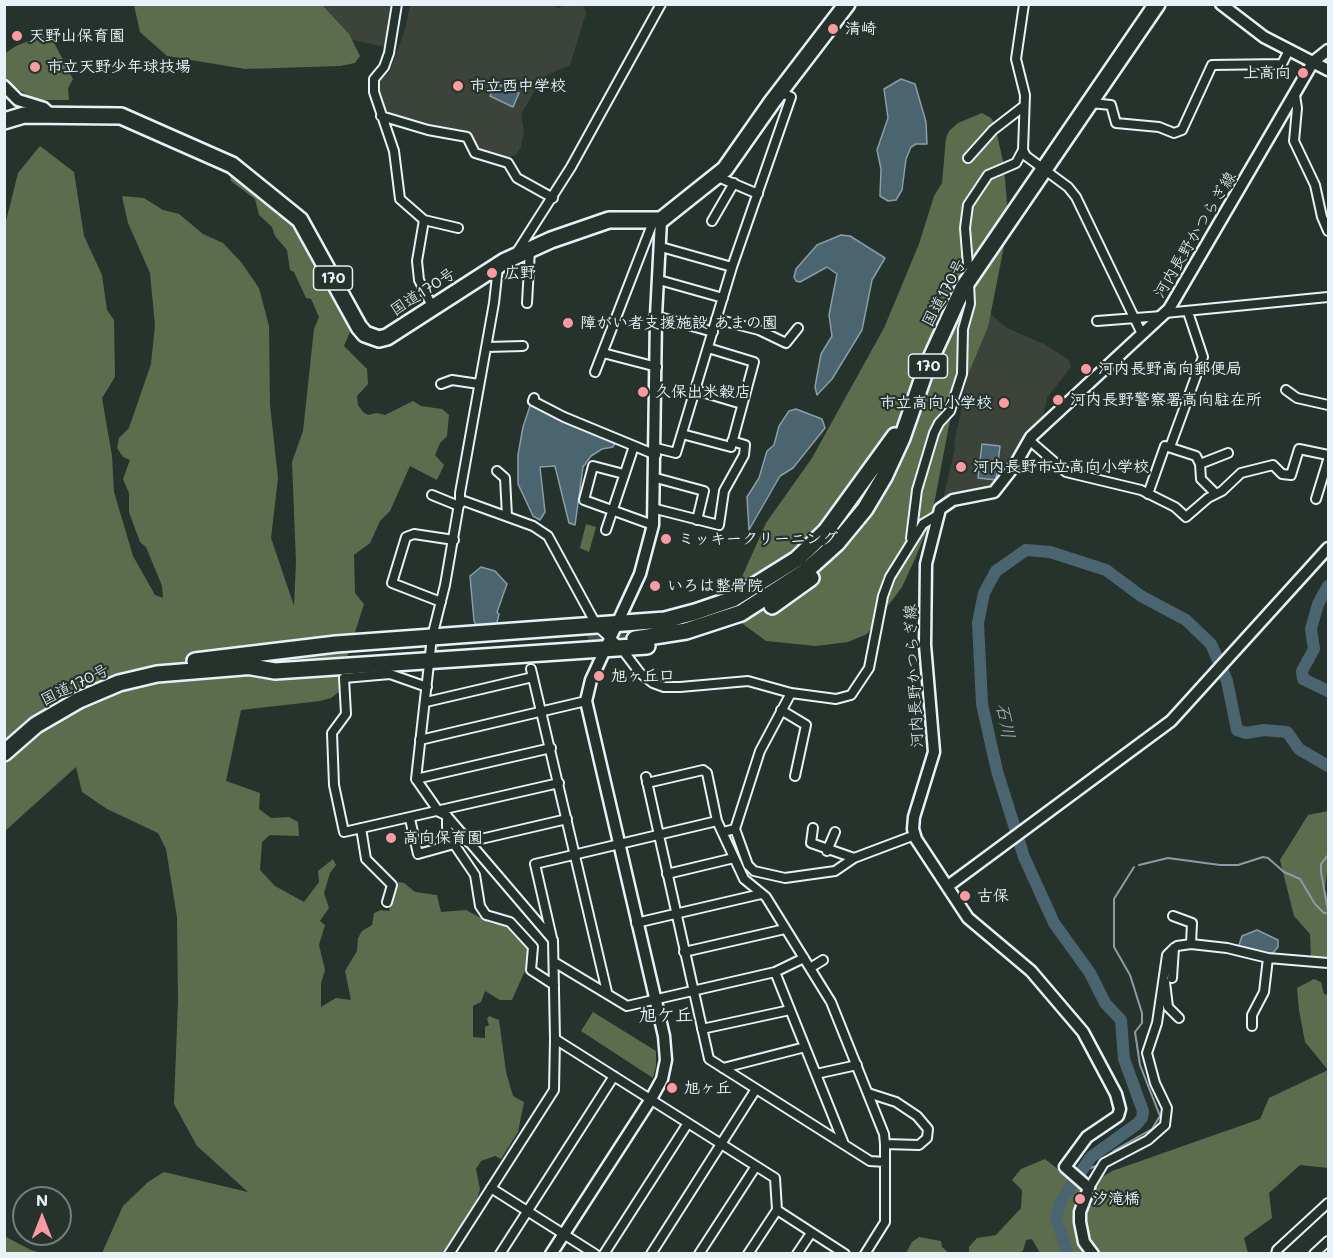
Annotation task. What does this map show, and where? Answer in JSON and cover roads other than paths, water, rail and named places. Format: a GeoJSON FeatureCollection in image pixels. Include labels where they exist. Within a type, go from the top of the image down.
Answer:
{"type":"FeatureCollection","features":[{"type":"Feature","properties":{"kind":"highway"},"geometry":{"type":"LineString","coordinates":[[657,221],[717,177],[847,4]]}},
{"type":"Feature","properties":{"kind":"highway","name":"国道170号"},"geometry":{"type":"LineString","coordinates":[[634,635],[723,611],[770,586],[801,565],[831,537],[858,505],[899,437],[930,360],[968,281],[1145,4]]}},
{"type":"Feature","properties":{"kind":"highway","name":"国道170号"},"geometry":{"type":"LineString","coordinates":[[899,437],[935,329],[968,265],[1041,165],[1090,103],[1157,4]]}},
{"type":"Feature","properties":{"kind":"highway","name":"国道170号"},"geometry":{"type":"LineString","coordinates":[[4,121],[24,115],[121,116],[217,157],[248,175],[300,220],[359,327],[371,338],[387,337],[514,256],[609,220],[657,221]]}},
{"type":"Feature","properties":{"kind":"highway"},"geometry":{"type":"LineString","coordinates":[[432,649],[533,655],[613,640],[665,620],[733,599],[797,559],[826,531],[899,437]]}},
{"type":"Feature","properties":{"kind":"highway"},"geometry":{"type":"LineString","coordinates":[[432,649],[591,634],[613,640],[659,645],[723,628],[762,611],[793,592],[842,548],[871,514],[891,481],[899,437]]}},
{"type":"Feature","properties":{"kind":"highway","name":"国道170号"},"geometry":{"type":"LineString","coordinates":[[4,740],[31,718],[75,693],[115,676],[155,666],[280,649],[432,649]]}},
{"type":"Feature","properties":{"kind":"highway","name":"国道170号"},"geometry":{"type":"LineString","coordinates":[[4,753],[36,725],[79,700],[119,683],[157,674],[246,666],[275,671],[432,649]]}},
{"type":"Feature","properties":{"kind":"street"},"geometry":{"type":"LineString","coordinates":[[397,4],[390,53],[384,67],[374,79],[374,92],[394,152],[400,199],[424,220],[458,228]]}},
{"type":"Feature","properties":{"kind":"street"},"geometry":{"type":"LineString","coordinates":[[514,256],[553,198],[661,4]]}},
{"type":"Feature","properties":{"kind":"street"},"geometry":{"type":"LineString","coordinates":[[968,265],[965,228],[968,205],[988,175],[1016,164],[1023,150],[1025,95],[1016,59],[1024,4]]}},
{"type":"Feature","properties":{"kind":"street"},"geometry":{"type":"LineString","coordinates":[[1221,4],[1244,24],[1329,70]]}},
{"type":"Feature","properties":{"kind":"street"},"geometry":{"type":"LineString","coordinates":[[1090,103],[1111,105],[1116,123],[1159,127],[1173,133],[1182,130],[1212,65],[1282,64],[1289,50]]}},
{"type":"Feature","properties":{"kind":"street"},"geometry":{"type":"LineString","coordinates":[[1313,63],[1329,50]]}},
{"type":"Feature","properties":{"kind":"street","name":"河内長野かつらぎ線"},"geometry":{"type":"LineString","coordinates":[[915,835],[914,817],[933,752],[924,607],[926,564],[938,515],[945,504],[953,500],[994,492],[1015,465],[1029,440],[1047,420],[1163,314],[1313,63]]}},
{"type":"Feature","properties":{"kind":"street"},"geometry":{"type":"LineString","coordinates":[[4,86],[18,100],[44,108],[52,115]]}},
{"type":"Feature","properties":{"kind":"street"},"geometry":{"type":"LineString","coordinates":[[534,398],[533,401],[564,417],[634,446],[676,453],[732,267],[791,97],[780,92]]}},
{"type":"Feature","properties":{"kind":"street"},"geometry":{"type":"LineString","coordinates":[[1295,95],[1297,108],[1294,141],[1315,185],[1322,217],[1329,231]]}},
{"type":"Feature","properties":{"kind":"street"},"geometry":{"type":"LineString","coordinates":[[968,158],[993,130],[1024,106]]}},
{"type":"Feature","properties":{"kind":"street"},"geometry":{"type":"LineString","coordinates":[[381,116],[428,130],[467,137],[475,153],[508,164],[517,178],[553,198]]}},
{"type":"Feature","properties":{"kind":"street"},"geometry":{"type":"LineString","coordinates":[[1023,150],[1026,156],[1041,165],[1076,197],[1142,333]]}},
{"type":"Feature","properties":{"kind":"street"},"geometry":{"type":"LineString","coordinates":[[717,177],[758,194]]}},
{"type":"Feature","properties":{"kind":"street"},"geometry":{"type":"LineString","coordinates":[[712,221],[734,183]]}},
{"type":"Feature","properties":{"kind":"street"},"geometry":{"type":"LineString","coordinates":[[424,220],[417,261],[418,280],[433,308]]}},
{"type":"Feature","properties":{"kind":"street"},"geometry":{"type":"LineString","coordinates":[[551,1254],[651,1099],[662,1079],[666,1060],[664,1036],[586,701],[591,680],[613,640],[640,574],[656,509],[656,316],[661,247],[657,221]]}},
{"type":"Feature","properties":{"kind":"street"},"geometry":{"type":"LineString","coordinates":[[595,372],[657,221]]}},
{"type":"Feature","properties":{"kind":"street"},"geometry":{"type":"LineString","coordinates":[[661,247],[732,267]]}},
{"type":"Feature","properties":{"kind":"street"},"geometry":{"type":"LineString","coordinates":[[527,303],[530,250]]}},
{"type":"Feature","properties":{"kind":"street"},"geometry":{"type":"LineString","coordinates":[[498,265],[487,347],[454,540],[432,649],[416,779],[443,814],[553,940]]}},
{"type":"Feature","properties":{"kind":"street"},"geometry":{"type":"LineString","coordinates":[[659,280],[723,298]]}},
{"type":"Feature","properties":{"kind":"street"},"geometry":{"type":"LineString","coordinates":[[911,539],[917,490],[934,433],[939,423],[950,411],[962,374],[963,329],[970,304],[968,281]]}},
{"type":"Feature","properties":{"kind":"street"},"geometry":{"type":"LineString","coordinates":[[1096,321],[1188,312],[1197,308],[1329,297]]}},
{"type":"Feature","properties":{"kind":"street"},"geometry":{"type":"LineString","coordinates":[[1170,447],[1203,357],[1188,312]]}},
{"type":"Feature","properties":{"kind":"street"},"geometry":{"type":"LineString","coordinates":[[656,316],[712,332]]}},
{"type":"Feature","properties":{"kind":"street"},"geometry":{"type":"LineString","coordinates":[[716,319],[759,330],[786,343],[798,328]]}},
{"type":"Feature","properties":{"kind":"street"},"geometry":{"type":"LineString","coordinates":[[487,347],[523,346]]}},
{"type":"Feature","properties":{"kind":"street"},"geometry":{"type":"LineString","coordinates":[[682,434],[731,447],[754,362],[708,348]]}},
{"type":"Feature","properties":{"kind":"street"},"geometry":{"type":"LineString","coordinates":[[603,353],[657,367]]}},
{"type":"Feature","properties":{"kind":"street"},"geometry":{"type":"LineString","coordinates":[[441,384],[452,380],[479,384]]}},
{"type":"Feature","properties":{"kind":"street"},"geometry":{"type":"LineString","coordinates":[[695,390],[742,404]]}},
{"type":"Feature","properties":{"kind":"street"},"geometry":{"type":"LineString","coordinates":[[1286,390],[1297,398],[1329,405]]}},
{"type":"Feature","properties":{"kind":"street"},"geometry":{"type":"LineString","coordinates":[[1029,440],[1066,472],[1148,494],[1175,507],[1186,517],[1241,473],[1273,465],[1282,474],[1291,475],[1299,449],[1329,455]]}},
{"type":"Feature","properties":{"kind":"street"},"geometry":{"type":"LineString","coordinates":[[656,509],[719,525],[724,490],[744,455],[745,445],[732,441]]}},
{"type":"Feature","properties":{"kind":"street"},"geometry":{"type":"LineString","coordinates":[[606,530],[634,446]]}},
{"type":"Feature","properties":{"kind":"street"},"geometry":{"type":"LineString","coordinates":[[1148,494],[1165,446],[1196,456],[1200,464],[1201,479],[1216,494]]}},
{"type":"Feature","properties":{"kind":"street"},"geometry":{"type":"LineString","coordinates":[[1200,464],[1228,453]]}},
{"type":"Feature","properties":{"kind":"street"},"geometry":{"type":"LineString","coordinates":[[1316,499],[1329,460]]}},
{"type":"Feature","properties":{"kind":"street"},"geometry":{"type":"LineString","coordinates":[[624,474],[593,466],[586,483],[584,500],[653,525]]}},
{"type":"Feature","properties":{"kind":"street"},"geometry":{"type":"LineString","coordinates":[[497,471],[506,478],[504,496],[507,516]]}},
{"type":"Feature","properties":{"kind":"street"},"geometry":{"type":"LineString","coordinates":[[656,478],[704,491],[697,520]]}},
{"type":"Feature","properties":{"kind":"street"},"geometry":{"type":"LineString","coordinates":[[432,495],[460,504],[464,501],[541,531],[554,543],[591,634]]}},
{"type":"Feature","properties":{"kind":"street"},"geometry":{"type":"LineString","coordinates":[[613,640],[640,673],[664,687],[748,681],[791,693],[836,699],[851,695],[872,658],[886,586],[911,539],[923,524],[938,515]]}},
{"type":"Feature","properties":{"kind":"street"},"geometry":{"type":"LineString","coordinates":[[441,602],[392,583],[405,537],[414,534],[454,540]]}},
{"type":"Feature","properties":{"kind":"street"},"geometry":{"type":"LineString","coordinates":[[948,886],[1171,721],[1298,580],[1329,549]]}},
{"type":"Feature","properties":{"kind":"street"},"geometry":{"type":"LineString","coordinates":[[426,702],[532,673],[607,992]]}},
{"type":"Feature","properties":{"kind":"street"},"geometry":{"type":"LineString","coordinates":[[427,687],[390,674],[344,678],[346,714],[332,733],[334,785],[344,832],[443,814],[559,783]]}},
{"type":"Feature","properties":{"kind":"street"},"geometry":{"type":"LineString","coordinates":[[791,693],[760,751],[735,829],[748,865],[759,874],[784,878],[827,873],[835,871],[854,858],[915,835],[968,918],[1031,971],[1083,1032],[1116,1094],[1120,1108],[1118,1116],[1087,1137],[1076,1148],[1065,1167],[1088,1187]]}},
{"type":"Feature","properties":{"kind":"street"},"geometry":{"type":"LineString","coordinates":[[420,740],[586,701]]}},
{"type":"Feature","properties":{"kind":"street"},"geometry":{"type":"LineString","coordinates":[[781,710],[806,725],[795,776]]}},
{"type":"Feature","properties":{"kind":"street"},"geometry":{"type":"LineString","coordinates":[[416,779],[551,748]]}},
{"type":"Feature","properties":{"kind":"street"},"geometry":{"type":"LineString","coordinates":[[866,1254],[885,1222],[885,1162],[885,1144],[868,1093],[831,1002],[766,897],[744,879],[717,821],[707,773],[703,770],[646,780],[709,1059],[870,1161],[885,1162]]}},
{"type":"Feature","properties":{"kind":"street"},"geometry":{"type":"LineString","coordinates":[[443,814],[454,844],[475,875],[480,906],[486,915],[510,922],[533,947],[531,970],[554,985]]}},
{"type":"Feature","properties":{"kind":"street"},"geometry":{"type":"LineString","coordinates":[[410,819],[418,854],[454,844]]}},
{"type":"Feature","properties":{"kind":"street"},"geometry":{"type":"LineString","coordinates":[[468,842],[567,819]]}},
{"type":"Feature","properties":{"kind":"street"},"geometry":{"type":"LineString","coordinates":[[449,1254],[554,1090],[553,940],[535,864],[717,821]]}},
{"type":"Feature","properties":{"kind":"street"},"geometry":{"type":"LineString","coordinates":[[361,828],[366,859],[392,885],[387,902]]}},
{"type":"Feature","properties":{"kind":"street"},"geometry":{"type":"LineString","coordinates":[[813,828],[811,843],[827,851],[841,852],[854,858]]}},
{"type":"Feature","properties":{"kind":"street"},"geometry":{"type":"LineString","coordinates":[[723,832],[735,829]]}},
{"type":"Feature","properties":{"kind":"street"},"geometry":{"type":"LineString","coordinates":[[827,851],[835,832]]}},
{"type":"Feature","properties":{"kind":"street"},"geometry":{"type":"LineString","coordinates":[[667,874],[734,858]]}},
{"type":"Feature","properties":{"kind":"street"},"geometry":{"type":"LineString","coordinates":[[636,923],[761,894]]}},
{"type":"Feature","properties":{"kind":"street"},"geometry":{"type":"LineString","coordinates":[[1173,916],[1192,923],[1191,944]]}},
{"type":"Feature","properties":{"kind":"street"},"geometry":{"type":"LineString","coordinates":[[684,952],[785,929]]}},
{"type":"Feature","properties":{"kind":"street"},"geometry":{"type":"LineString","coordinates":[[1179,1018],[1168,1007],[1167,955],[1174,948],[1191,944],[1227,948],[1268,958],[1329,963]]}},
{"type":"Feature","properties":{"kind":"street"},"geometry":{"type":"LineString","coordinates":[[554,962],[627,1006],[775,972],[804,958]]}},
{"type":"Feature","properties":{"kind":"street"},"geometry":{"type":"LineString","coordinates":[[1252,1026],[1252,1015],[1264,992],[1268,958]]}},
{"type":"Feature","properties":{"kind":"street"},"geometry":{"type":"LineString","coordinates":[[810,968],[823,960]]}},
{"type":"Feature","properties":{"kind":"street"},"geometry":{"type":"LineString","coordinates":[[775,972],[844,1145]]}},
{"type":"Feature","properties":{"kind":"street"},"geometry":{"type":"LineString","coordinates":[[1094,1254],[1084,1242],[1080,1222],[1080,1212],[1088,1187],[1104,1163],[1148,1140],[1165,1125],[1167,1108],[1155,1083],[1147,1053],[1155,1033],[1168,977]]}},
{"type":"Feature","properties":{"kind":"street"},"geometry":{"type":"LineString","coordinates":[[702,1029],[789,1010]]}},
{"type":"Feature","properties":{"kind":"street"},"geometry":{"type":"LineString","coordinates":[[555,1039],[775,1178],[777,1210],[748,1254]]}},
{"type":"Feature","properties":{"kind":"street"},"geometry":{"type":"LineString","coordinates":[[723,1068],[805,1047]]}},
{"type":"Feature","properties":{"kind":"street"},"geometry":{"type":"LineString","coordinates":[[816,1074],[857,1065]]}},
{"type":"Feature","properties":{"kind":"street"},"geometry":{"type":"LineString","coordinates":[[500,1254],[614,1076]]}},
{"type":"Feature","properties":{"kind":"street"},"geometry":{"type":"LineString","coordinates":[[651,1254],[756,1089]]}},
{"type":"Feature","properties":{"kind":"street"},"geometry":{"type":"LineString","coordinates":[[868,1093],[896,1102],[916,1116],[928,1129],[927,1138],[919,1145],[885,1144]]}},
{"type":"Feature","properties":{"kind":"street"},"geometry":{"type":"LineString","coordinates":[[604,1254],[688,1123]]}},
{"type":"Feature","properties":{"kind":"street"},"geometry":{"type":"LineString","coordinates":[[699,1254],[756,1166]]}},
{"type":"Feature","properties":{"kind":"street"},"geometry":{"type":"LineString","coordinates":[[491,1188],[595,1254]]}},
{"type":"Feature","properties":{"kind":"street"},"geometry":{"type":"LineString","coordinates":[[1276,1254],[1276,1250],[1329,1203]]}},
{"type":"Feature","properties":{"kind":"street"},"geometry":{"type":"LineString","coordinates":[[777,1210],[845,1254]]}},
{"type":"Feature","properties":{"kind":"street"},"geometry":{"type":"LineString","coordinates":[[797,1254],[811,1233]]}},
{"type":"Feature","properties":{"kind":"street"},"geometry":{"type":"LineString","coordinates":[[1314,1254],[1329,1241]]}},
{"type":"Feature","properties":{"kind":"water"},"geometry":{"type":"Polygon","coordinates":[[[901,79],[915,84],[926,122],[927,144],[916,144],[911,147],[906,159],[902,190],[896,200],[888,201],[880,196],[881,169],[877,150],[888,118],[884,89],[901,79]]]}},
{"type":"Feature","properties":{"kind":"water"},"geometry":{"type":"Polygon","coordinates":[[[496,83],[519,93],[513,107],[490,96],[496,83]]]}},
{"type":"Feature","properties":{"kind":"water"},"geometry":{"type":"Polygon","coordinates":[[[841,235],[850,236],[885,258],[872,280],[862,330],[832,379],[817,395],[815,387],[821,354],[832,336],[829,315],[837,274],[827,267],[800,282],[794,277],[796,269],[817,245],[841,235]]]}},
{"type":"Feature","properties":{"kind":"water"},"geometry":{"type":"Polygon","coordinates":[[[531,403],[616,441],[613,447],[602,449],[591,456],[583,467],[575,525],[569,523],[555,466],[540,467],[545,512],[540,520],[533,516],[518,484],[518,455],[523,427],[531,403]]]}},
{"type":"Feature","properties":{"kind":"water"},"geometry":{"type":"Polygon","coordinates":[[[796,409],[822,419],[825,428],[793,468],[780,476],[749,530],[747,497],[759,478],[767,451],[774,445],[779,426],[789,411],[796,409]]]}},
{"type":"Feature","properties":{"kind":"water"},"geometry":{"type":"Polygon","coordinates":[[[982,444],[1000,446],[996,480],[978,478],[982,444]]]}},
{"type":"Feature","properties":{"kind":"water"},"geometry":{"type":"Polygon","coordinates":[[[481,567],[495,571],[507,584],[497,612],[499,614],[496,627],[478,628],[474,621],[470,576],[481,567]]]}},
{"type":"Feature","properties":{"kind":"water"},"geometry":{"type":"Polygon","coordinates":[[[1257,930],[1278,940],[1278,947],[1272,954],[1238,948],[1242,936],[1257,930]]]}},
{"type":"Feature","properties":{"kind":"waterway","name":"石川"},"geometry":{"type":"LineString","coordinates":[[1068,1254],[1056,1218],[1061,1201],[1091,1157],[1137,1124],[1142,1118],[1143,1111],[1124,1059],[1121,1020],[1105,1003],[1090,973],[1054,923],[1024,857],[997,771],[982,704],[978,623],[984,593],[996,571],[1026,550],[1050,552],[1106,570],[1141,596],[1186,620],[1211,644],[1227,681],[1237,730],[1246,733],[1264,730],[1287,732],[1299,749],[1328,766]]}},
{"type":"Feature","properties":{"kind":"waterway","name":"石川"},"geometry":{"type":"LineString","coordinates":[[1328,586],[1318,604],[1311,629],[1314,649],[1302,671],[1303,679],[1328,691]]}},
{"type":"Feature","properties":{"kind":"waterway"},"geometry":{"type":"LineString","coordinates":[[1328,855],[1321,864],[1328,911]]}},
{"type":"Feature","properties":{"kind":"waterway"},"geometry":{"type":"LineString","coordinates":[[1139,865],[1168,858],[1220,865],[1238,865],[1263,857],[1268,858],[1284,872],[1300,879],[1315,904],[1324,913],[1328,913]]}},
{"type":"Feature","properties":{"kind":"waterway"},"geometry":{"type":"LineString","coordinates":[[1080,1172],[1096,1166],[1115,1150],[1152,1129],[1160,1116],[1140,1065],[1135,1032],[1142,1023],[1142,1013],[1130,975],[1114,947],[1114,899],[1134,867]]}},
{"type":"Feature","properties":{"kind":"tunnel"},"geometry":{"type":"LineString","coordinates":[[588,642],[635,639]]}},
{"type":"Feature","properties":{"kind":"tunnel"},"geometry":{"type":"LineString","coordinates":[[424,646],[443,645]]}},
{"type":"Feature","properties":{"kind":"place","name":"清崎"},"geometry":{"type":"Point","coordinates":[833,29]}},
{"type":"Feature","properties":{"kind":"place","name":"天野山保育園"},"geometry":{"type":"Point","coordinates":[17,36]}},
{"type":"Feature","properties":{"kind":"place","name":"市立天野少年球技場"},"geometry":{"type":"Point","coordinates":[35,67]}},
{"type":"Feature","properties":{"kind":"place","name":"上高向"},"geometry":{"type":"Point","coordinates":[1303,73]}},
{"type":"Feature","properties":{"kind":"place","name":"市立西中学校"},"geometry":{"type":"Point","coordinates":[458,86]}},
{"type":"Feature","properties":{"kind":"place","name":"広野"},"geometry":{"type":"Point","coordinates":[492,273]}},
{"type":"Feature","properties":{"kind":"place","name":"障がい者支援施設 あまの園"},"geometry":{"type":"Point","coordinates":[568,323]}},
{"type":"Feature","properties":{"kind":"place","name":"河内長野高向郵便局"},"geometry":{"type":"Point","coordinates":[1086,369]}},
{"type":"Feature","properties":{"kind":"place","name":"久保出米穀店"},"geometry":{"type":"Point","coordinates":[643,392]}},
{"type":"Feature","properties":{"kind":"place","name":"河内長野警察署高向駐在所"},"geometry":{"type":"Point","coordinates":[1058,400]}},
{"type":"Feature","properties":{"kind":"place","name":"市立高向小学校"},"geometry":{"type":"Point","coordinates":[1004,403]}},
{"type":"Feature","properties":{"kind":"place","name":"河内長野市立高向小学校"},"geometry":{"type":"Point","coordinates":[961,467]}},
{"type":"Feature","properties":{"kind":"place","name":"ミッキークリーニング"},"geometry":{"type":"Point","coordinates":[666,539]}},
{"type":"Feature","properties":{"kind":"place","name":"いろは整骨院"},"geometry":{"type":"Point","coordinates":[655,586]}},
{"type":"Feature","properties":{"kind":"place","name":"旭ヶ丘口"},"geometry":{"type":"Point","coordinates":[599,676]}},
{"type":"Feature","properties":{"kind":"place","name":"高向保育園"},"geometry":{"type":"Point","coordinates":[391,838]}},
{"type":"Feature","properties":{"kind":"place","name":"古保"},"geometry":{"type":"Point","coordinates":[965,896]}},
{"type":"Feature","properties":{"kind":"place","name":"旭ヶ丘"},"geometry":{"type":"Point","coordinates":[672,1088]}},
{"type":"Feature","properties":{"kind":"place","name":"汐滝橋"},"geometry":{"type":"Point","coordinates":[1080,1199]}},
{"type":"Feature","properties":{"kind":"district","name":"旭ケ丘"},"geometry":{"type":"Point","coordinates":[666,1015]}}]}
